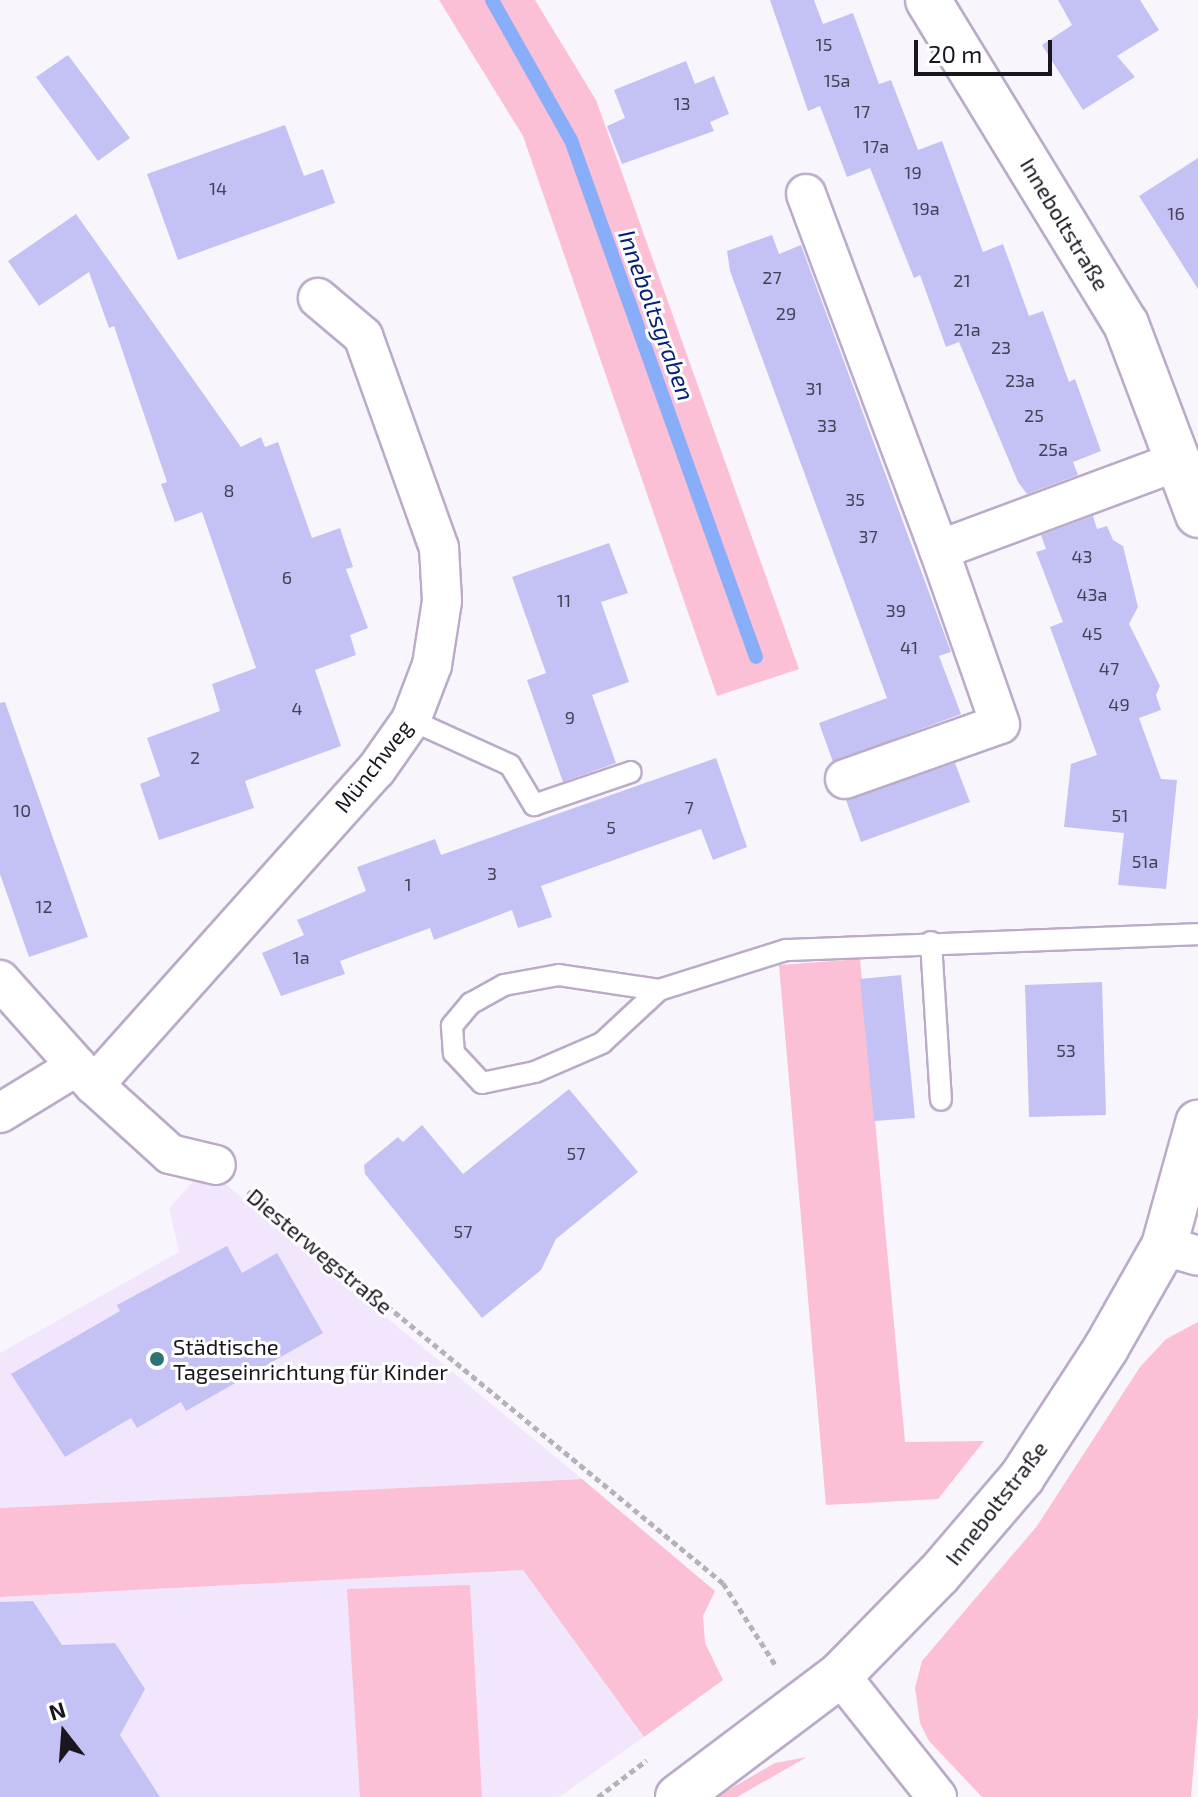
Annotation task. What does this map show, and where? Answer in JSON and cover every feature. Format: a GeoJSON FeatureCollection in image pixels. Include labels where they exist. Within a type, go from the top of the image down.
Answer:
{"type":"FeatureCollection","features":[{"type":"Feature","properties":{"kind":"street","name":"Inneboltstraße"},"geometry":{"type":"LineString","coordinates":[[928,0],[1126,324],[1181,460],[1198,515]]}},
{"type":"Feature","properties":{"kind":"street"},"geometry":{"type":"LineString","coordinates":[[806,194],[939,550],[1000,724],[845,779]]}},
{"type":"Feature","properties":{"kind":"street","name":"Münchweg"},"geometry":{"type":"LineString","coordinates":[[0,1113],[85,1075],[376,770],[411,720],[432,665],[442,601],[439,548],[363,336],[318,298]]}},
{"type":"Feature","properties":{"kind":"street"},"geometry":{"type":"LineString","coordinates":[[939,550],[1181,460]]}},
{"type":"Feature","properties":{"kind":"street"},"geometry":{"type":"LineString","coordinates":[[0,980],[85,1075],[170,1154],[216,1165]]}},
{"type":"Feature","properties":{"kind":"street","name":"Inneboltstraße"},"geometry":{"type":"LineString","coordinates":[[678,1797],[840,1675],[939,1574],[1022,1477],[1106,1348],[1181,1251],[1198,1123]]}},
{"type":"Feature","properties":{"kind":"street"},"geometry":{"type":"LineString","coordinates":[[840,1675],[937,1797]]}},
{"type":"Feature","properties":{"kind":"lane"},"geometry":{"type":"LineString","coordinates":[[411,720],[510,765],[534,805],[631,772]]}},
{"type":"Feature","properties":{"kind":"lane"},"geometry":{"type":"LineString","coordinates":[[659,990],[559,975],[504,985],[471,1003],[452,1026],[454,1053],[482,1083],[535,1072],[602,1043],[659,990],[786,950],[1198,934]]}},
{"type":"Feature","properties":{"kind":"lane"},"geometry":{"type":"LineString","coordinates":[[931,942],[941,1100]]}},
{"type":"Feature","properties":{"kind":"path","name":"Diesterwegstraße"},"geometry":{"type":"LineString","coordinates":[[216,1165],[723,1583],[800,1704]]}},
{"type":"Feature","properties":{"kind":"shaded area"},"geometry":{"type":"Polygon","coordinates":[[[439,0],[535,0],[596,100],[799,669],[717,696],[523,136],[439,0]]]}},
{"type":"Feature","properties":{"kind":"shaded area"},"geometry":{"type":"Polygon","coordinates":[[[860,959],[905,1442],[984,1441],[938,1499],[826,1505],[779,965],[860,959]]]}},
{"type":"Feature","properties":{"kind":"shaded area"},"geometry":{"type":"Polygon","coordinates":[[[206,1168],[582,1479],[0,1508],[0,1353],[179,1252],[169,1208],[206,1168]]]}},
{"type":"Feature","properties":{"kind":"shaded area"},"geometry":{"type":"Polygon","coordinates":[[[1198,1322],[1198,1715],[1191,1797],[982,1797],[929,1741],[920,1723],[915,1688],[922,1661],[1037,1526],[1140,1367],[1166,1339],[1198,1322]]]}},
{"type":"Feature","properties":{"kind":"shaded area"},"geometry":{"type":"Polygon","coordinates":[[[582,1479],[715,1591],[703,1616],[705,1643],[723,1680],[644,1737],[523,1570],[0,1597],[0,1508],[582,1479]]]}},
{"type":"Feature","properties":{"kind":"shaded area"},"geometry":{"type":"Polygon","coordinates":[[[523,1570],[644,1737],[559,1797],[0,1797],[0,1597],[523,1570]]]}},
{"type":"Feature","properties":{"kind":"shaded area"},"geometry":{"type":"Polygon","coordinates":[[[470,1585],[482,1797],[360,1797],[347,1589],[470,1585]]]}},
{"type":"Feature","properties":{"kind":"shaded area"},"geometry":{"type":"Polygon","coordinates":[[[807,1757],[737,1797],[716,1797],[775,1763],[807,1757]]]}},
{"type":"Feature","properties":{"kind":"building"},"geometry":{"type":"Polygon","coordinates":[[[770,0],[814,0],[823,24],[853,13],[879,84],[891,80],[918,150],[942,141],[983,252],[1003,244],[1029,316],[1043,311],[1069,382],[1075,379],[1101,451],[1073,462],[1078,475],[1027,494],[1018,482],[959,342],[946,347],[920,275],[914,278],[870,168],[847,177],[820,106],[808,111],[770,0]]]}},
{"type":"Feature","properties":{"kind":"building"},"geometry":{"type":"Polygon","coordinates":[[[1058,0],[1140,0],[1159,30],[1117,56],[1135,77],[1083,110],[1042,45],[1072,25],[1058,0]]]}},
{"type":"Feature","properties":{"kind":"building"},"geometry":{"type":"Polygon","coordinates":[[[68,55],[130,138],[98,161],[36,77],[68,55]]]}},
{"type":"Feature","properties":{"kind":"building"},"geometry":{"type":"Polygon","coordinates":[[[686,61],[695,84],[714,76],[729,114],[710,122],[714,131],[622,164],[607,126],[625,118],[614,90],[686,61]]]}},
{"type":"Feature","properties":{"kind":"building"},"geometry":{"type":"Polygon","coordinates":[[[285,125],[304,176],[323,169],[335,203],[178,260],[147,174],[285,125]]]}},
{"type":"Feature","properties":{"kind":"building"},"geometry":{"type":"Polygon","coordinates":[[[1198,158],[1198,289],[1139,196],[1198,158]]]}},
{"type":"Feature","properties":{"kind":"building"},"geometry":{"type":"Polygon","coordinates":[[[76,214],[241,447],[261,437],[265,447],[278,442],[312,538],[340,528],[353,567],[346,569],[368,628],[350,635],[356,655],[315,670],[341,746],[245,781],[254,808],[159,840],[140,784],[160,776],[147,738],[220,711],[212,684],[256,668],[202,512],[175,522],[161,484],[167,482],[114,326],[109,328],[89,272],[39,306],[8,261],[76,214]]]}},
{"type":"Feature","properties":{"kind":"building"},"geometry":{"type":"Polygon","coordinates":[[[772,235],[779,254],[801,245],[951,652],[939,656],[961,714],[833,762],[819,723],[887,698],[730,271],[727,251],[772,235]]]}},
{"type":"Feature","properties":{"kind":"building"},"geometry":{"type":"Polygon","coordinates":[[[1093,516],[1097,529],[1107,526],[1113,540],[1123,546],[1138,607],[1129,624],[1160,686],[1156,695],[1161,710],[1139,718],[1161,779],[1177,780],[1166,889],[1118,885],[1124,833],[1064,827],[1071,764],[1097,755],[1050,627],[1063,622],[1036,552],[1046,549],[1041,535],[1093,516]]]}},
{"type":"Feature","properties":{"kind":"building"},"geometry":{"type":"Polygon","coordinates":[[[609,543],[628,593],[601,602],[629,682],[592,695],[616,763],[563,782],[527,680],[546,673],[512,577],[609,543]]]}},
{"type":"Feature","properties":{"kind":"building"},"geometry":{"type":"Polygon","coordinates":[[[5,702],[88,937],[29,957],[0,874],[0,703],[5,702]]]}},
{"type":"Feature","properties":{"kind":"building"},"geometry":{"type":"Polygon","coordinates":[[[716,758],[747,847],[713,860],[701,829],[541,886],[552,917],[518,928],[512,910],[434,940],[430,928],[340,961],[345,974],[281,996],[262,953],[304,935],[297,920],[366,891],[357,867],[435,839],[441,855],[716,758]]]}},
{"type":"Feature","properties":{"kind":"building"},"geometry":{"type":"Polygon","coordinates":[[[955,763],[970,802],[861,842],[846,800],[955,763]]]}},
{"type":"Feature","properties":{"kind":"building"},"geometry":{"type":"Polygon","coordinates":[[[901,975],[915,1118],[874,1121],[860,979],[901,975]]]}},
{"type":"Feature","properties":{"kind":"building"},"geometry":{"type":"Polygon","coordinates":[[[1102,982],[1106,1115],[1029,1117],[1025,985],[1102,982]]]}},
{"type":"Feature","properties":{"kind":"building"},"geometry":{"type":"Polygon","coordinates":[[[569,1089],[638,1172],[556,1239],[541,1270],[482,1318],[365,1174],[364,1165],[398,1137],[403,1142],[422,1125],[463,1174],[569,1089]]]}},
{"type":"Feature","properties":{"kind":"building","name":"Städtische Tageseinrichtung für Kinder"},"geometry":{"type":"Polygon","coordinates":[[[227,1246],[242,1273],[277,1253],[323,1333],[186,1411],[181,1402],[137,1428],[131,1418],[65,1457],[11,1374],[120,1311],[117,1305],[227,1246]]]}},
{"type":"Feature","properties":{"kind":"building"},"geometry":{"type":"Polygon","coordinates":[[[33,1601],[62,1645],[115,1643],[145,1689],[120,1735],[160,1797],[0,1797],[0,1602],[33,1601]]]}},
{"type":"Feature","properties":{"kind":"waterway","name":"Inneboltsgraben"},"geometry":{"type":"LineString","coordinates":[[492,0],[571,140],[756,657]]}},
{"type":"Feature","properties":{"kind":"place","name":"Städtische Tageseinrichtung für Kinder"},"geometry":{"type":"Point","coordinates":[157,1359]}}]}
